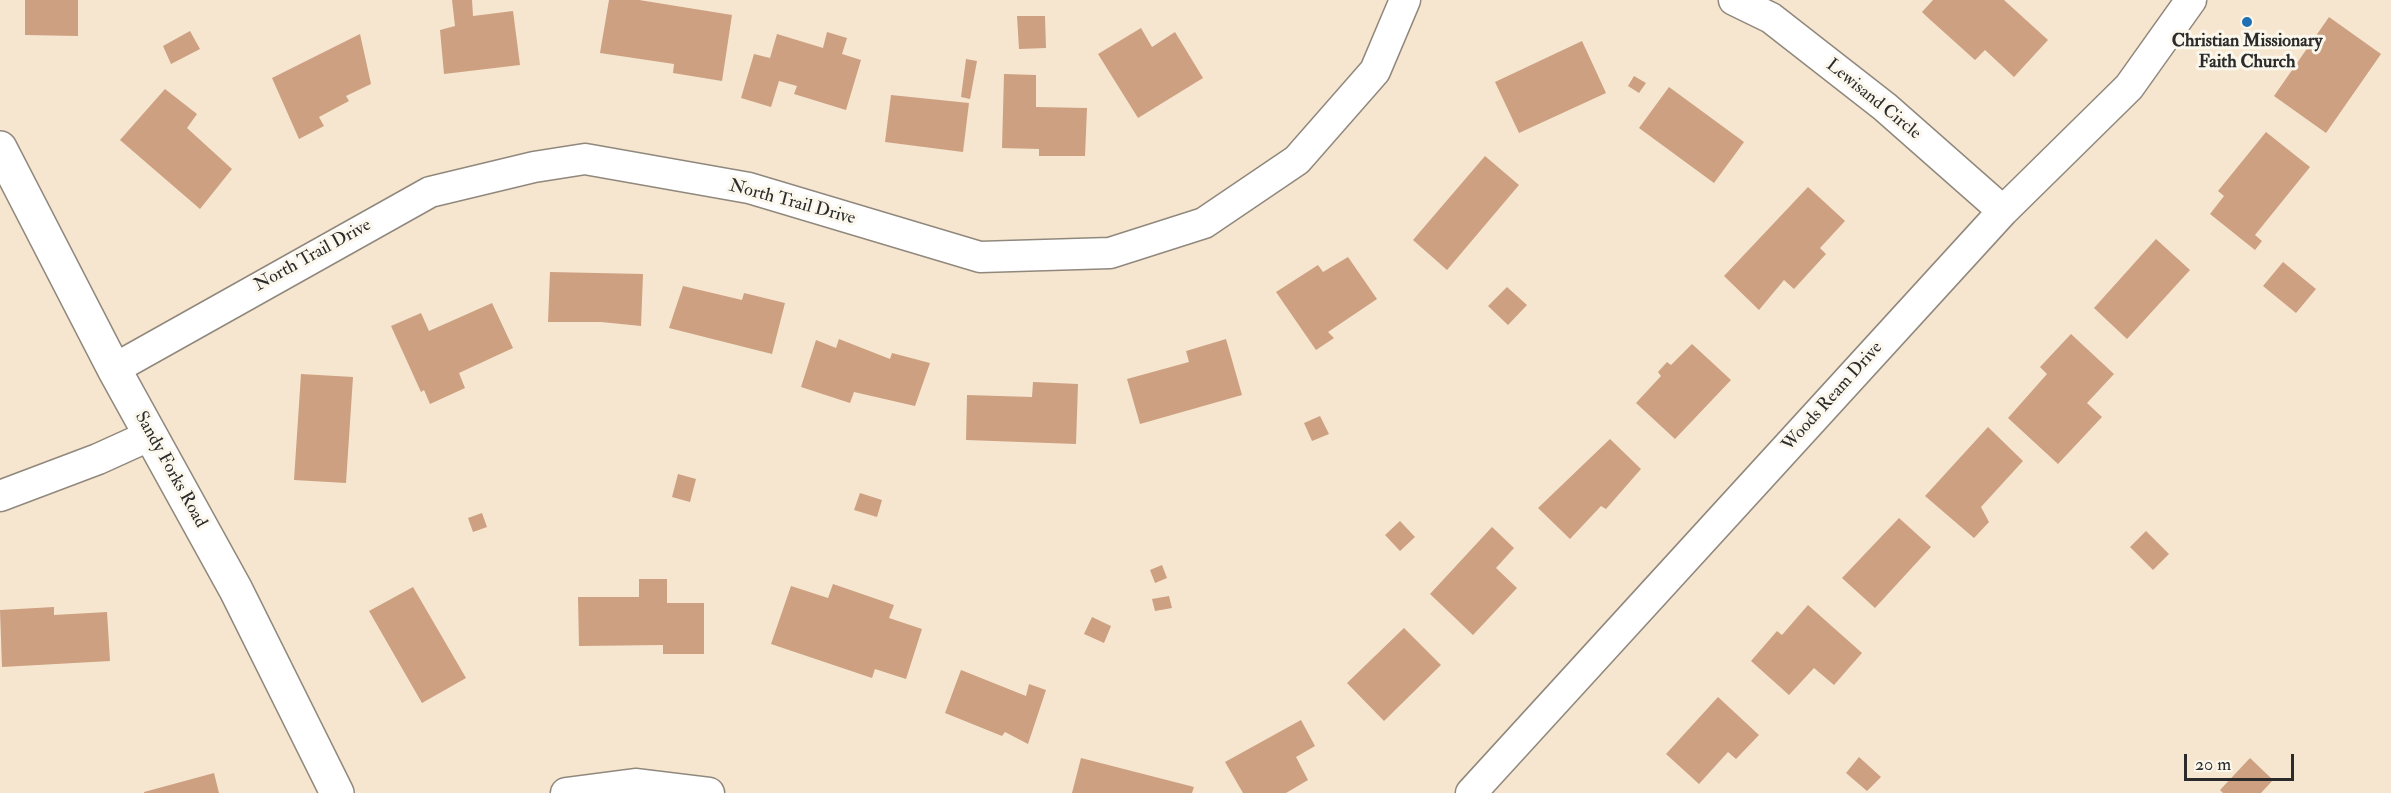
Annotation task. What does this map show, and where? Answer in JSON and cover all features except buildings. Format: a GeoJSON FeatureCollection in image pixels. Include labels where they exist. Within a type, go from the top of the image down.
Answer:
{"type":"FeatureCollection","features":[{"type":"Feature","properties":{"kind":"street","name":"North Trail Drive"},"geometry":{"type":"LineString","coordinates":[[114,369],[430,192],[534,167],[585,159],[748,188],[980,257],[1110,253],[1204,223],[1297,160],[1375,70],[1405,0]]}},
{"type":"Feature","properties":{"kind":"street","name":"Lewisand Circle"},"geometry":{"type":"LineString","coordinates":[[1734,0],[1771,18],[1885,108],[2003,211]]}},
{"type":"Feature","properties":{"kind":"street","name":"Woods Ream Drive"},"geometry":{"type":"LineString","coordinates":[[1471,793],[2003,211],[2129,87],[2191,0]]}},
{"type":"Feature","properties":{"kind":"street","name":"Sandy Forks Road"},"geometry":{"type":"LineString","coordinates":[[0,148],[114,369],[236,590],[337,793]]}},
{"type":"Feature","properties":{"kind":"street"},"geometry":{"type":"LineString","coordinates":[[0,496],[98,459],[151,435]]}},
{"type":"Feature","properties":{"kind":"street"},"geometry":{"type":"LineString","coordinates":[[566,793],[635,784],[709,793]]}},
{"type":"Feature","properties":{"kind":"place","name":"Christian Missionary Faith Church"},"geometry":{"type":"Point","coordinates":[2247,22]}}]}
